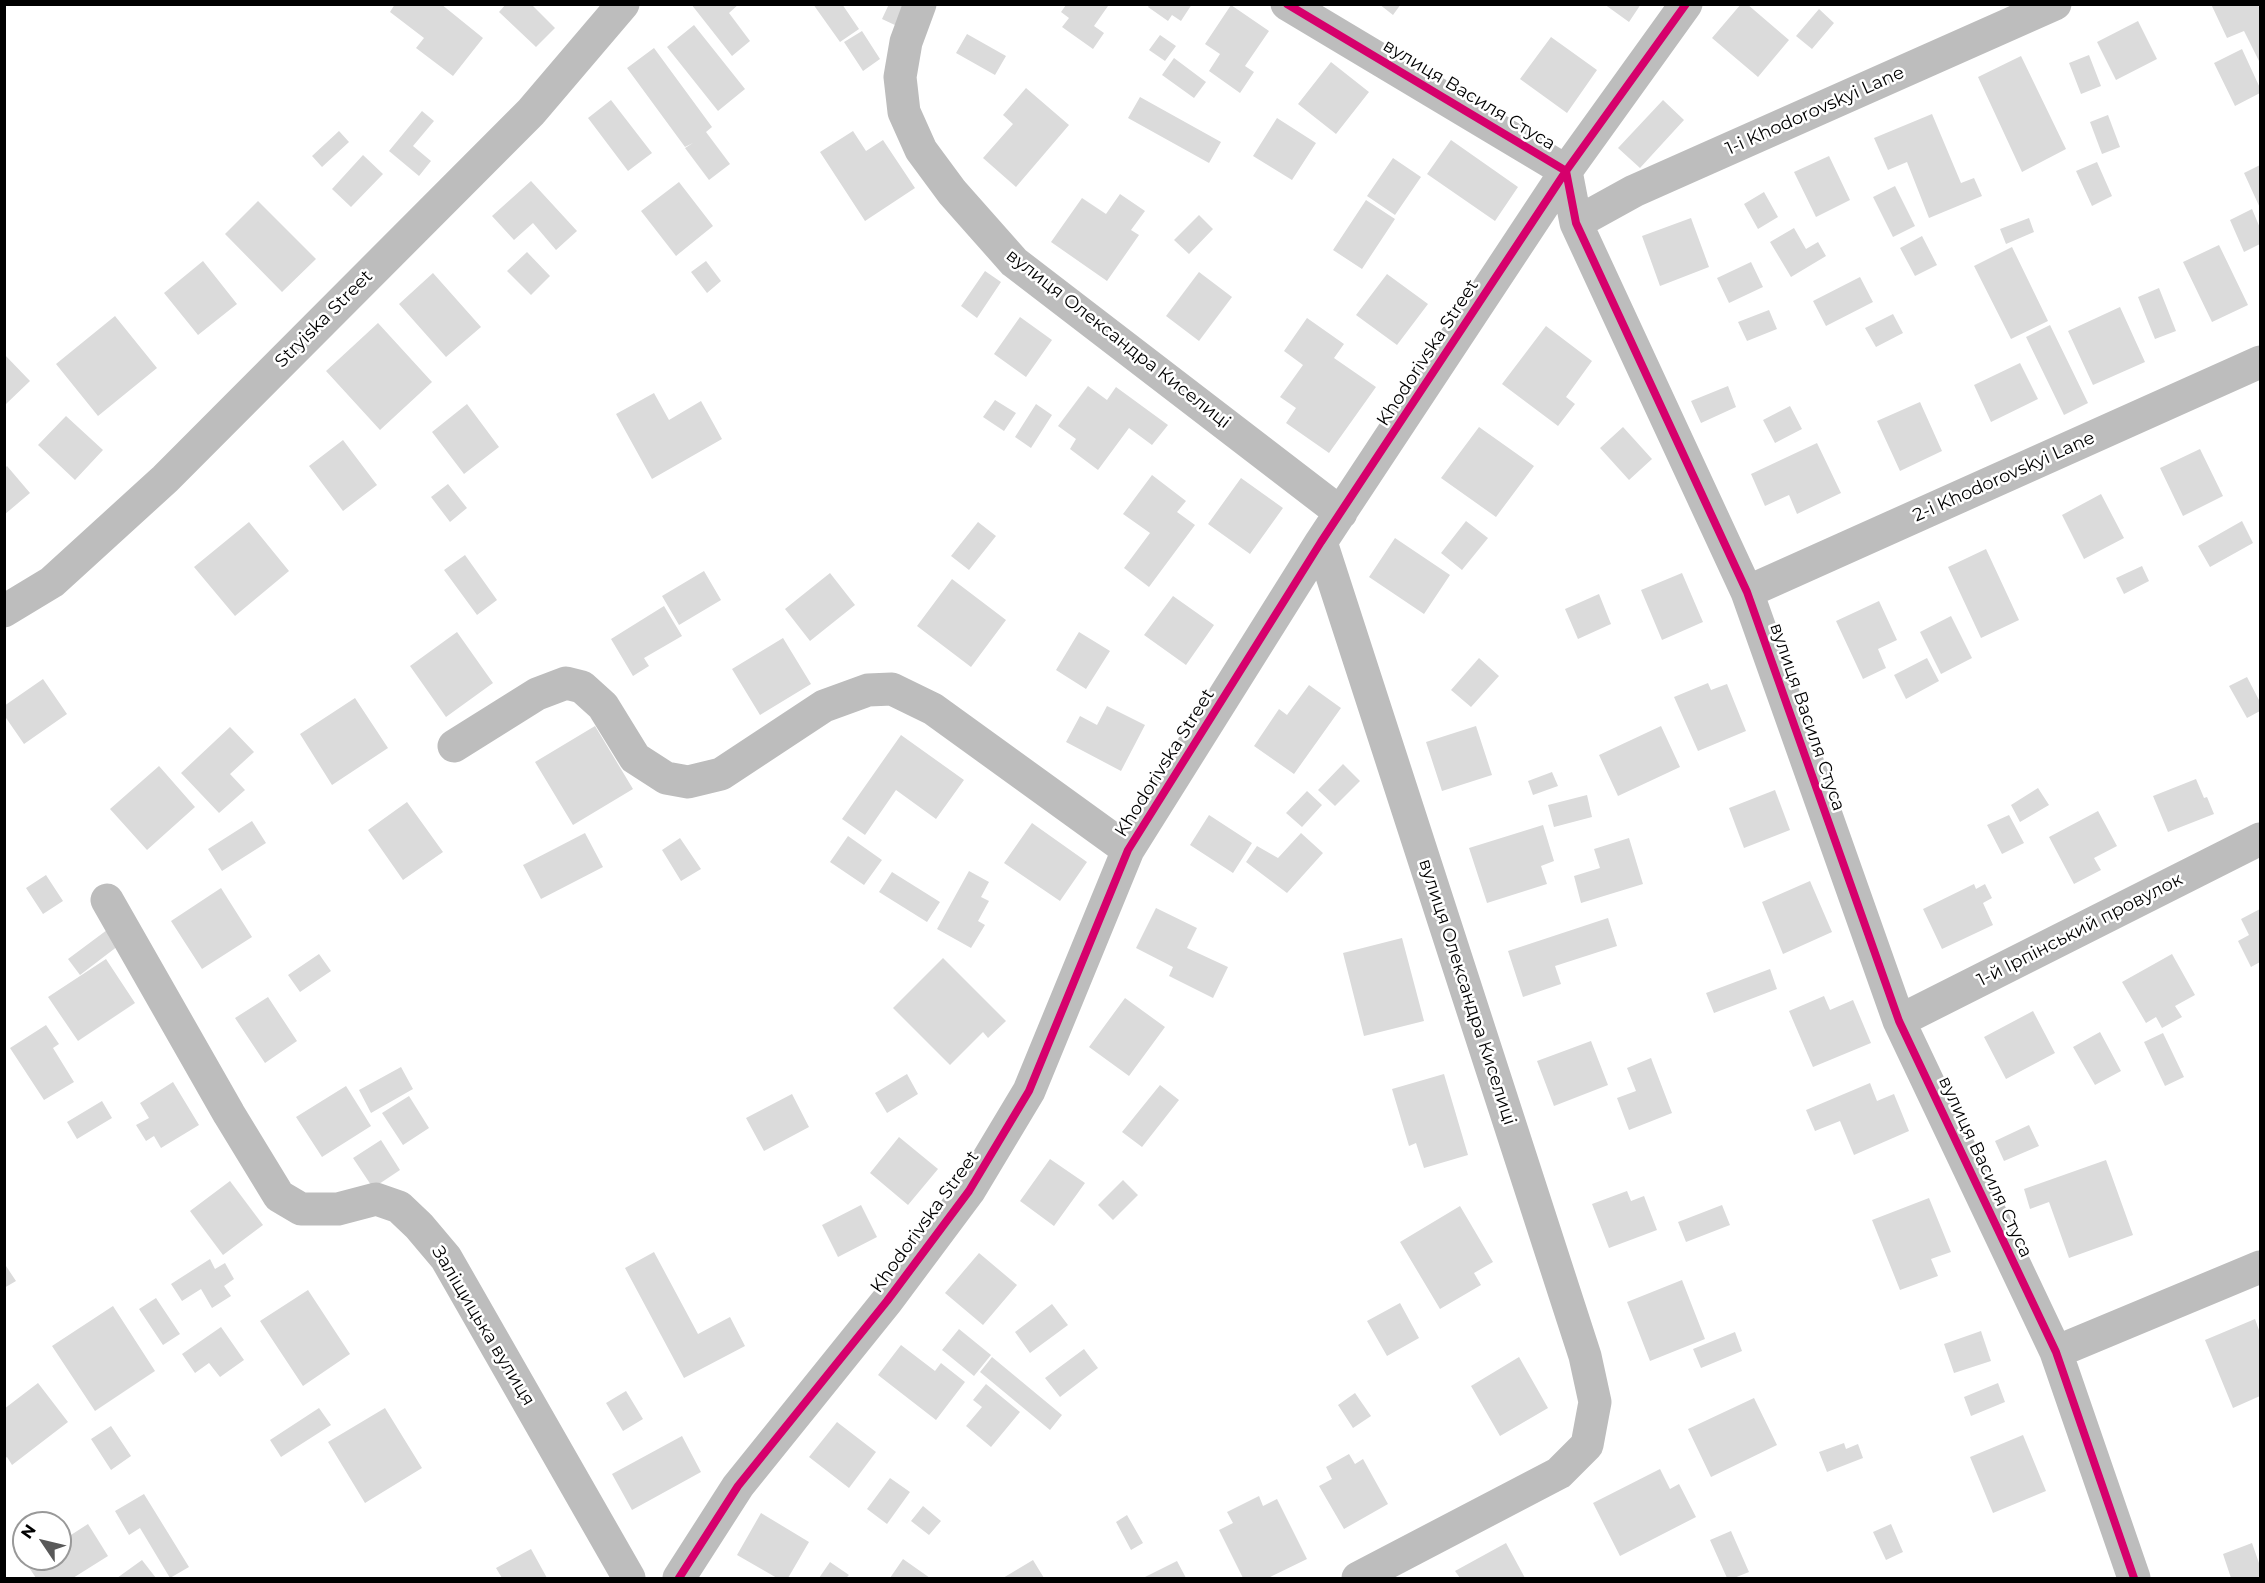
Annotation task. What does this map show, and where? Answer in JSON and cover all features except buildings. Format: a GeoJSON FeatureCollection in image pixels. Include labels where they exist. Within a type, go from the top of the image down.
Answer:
{"type":"FeatureCollection","features":[{"type":"Feature","properties":{"kind":"street","name":"Stryiska Street"},"geometry":{"type":"LineString","coordinates":[[4,611],[52,582],[165,479],[531,112],[623,4]]}},
{"type":"Feature","properties":{"kind":"street","name":"вулиця Олександра Киселиці"},"geometry":{"type":"LineString","coordinates":[[920,4],[906,42],[900,77],[904,112],[921,150],[952,192],[1014,262],[1341,513]]}},
{"type":"Feature","properties":{"kind":"street","name":"вулиця Василя Стуса"},"geometry":{"type":"LineString","coordinates":[[1287,4],[1566,171],[1576,223],[1747,592],[1899,1021],[2056,1352],[2134,1578]]}},
{"type":"Feature","properties":{"kind":"street","name":"Khodorivska Street"},"geometry":{"type":"LineString","coordinates":[[679,1578],[738,1486],[887,1301],[969,1191],[1029,1090],[1128,850],[1321,542],[1566,171],[1686,4]]}},
{"type":"Feature","properties":{"kind":"street","name":"1-i Khodorovskyi Lane"},"geometry":{"type":"LineString","coordinates":[[1576,223],[1634,191],[2055,4]]}},
{"type":"Feature","properties":{"kind":"street","name":"2-i Khodorovskyi Lane"},"geometry":{"type":"LineString","coordinates":[[1747,592],[2260,362]]}},
{"type":"Feature","properties":{"kind":"street","name":"вулиця Олександра Киселиці"},"geometry":{"type":"LineString","coordinates":[[1321,542],[1585,1356],[1594,1402],[1587,1445],[1559,1473],[1358,1578]]}},
{"type":"Feature","properties":{"kind":"street"},"geometry":{"type":"LineString","coordinates":[[454,746],[537,694],[566,682],[582,687],[603,706],[635,758],[666,778],[688,782],[721,774],[825,706],[868,690],[892,689],[933,709],[1128,850]]}},
{"type":"Feature","properties":{"kind":"street","name":"1-й Ірпінський провулок"},"geometry":{"type":"LineString","coordinates":[[1899,1021],[2260,839]]}},
{"type":"Feature","properties":{"kind":"street","name":"Заліщицька вулиця"},"geometry":{"type":"LineString","coordinates":[[107,900],[229,1114],[279,1196],[301,1209],[338,1209],[376,1200],[399,1207],[419,1226],[446,1258],[629,1578]]}},
{"type":"Feature","properties":{"kind":"street"},"geometry":{"type":"LineString","coordinates":[[2056,1352],[2260,1267]]}},
{"type":"Feature","properties":{"kind":"cycle path"},"geometry":{"type":"LineString","coordinates":[[1287,4],[1566,171],[1576,223],[1747,592],[1899,1021],[2056,1352],[2134,1578]]}},
{"type":"Feature","properties":{"kind":"cycle path"},"geometry":{"type":"LineString","coordinates":[[679,1578],[738,1486],[887,1301],[969,1191],[1029,1091],[1128,850],[1321,542],[1566,171],[1686,4]]}}]}
